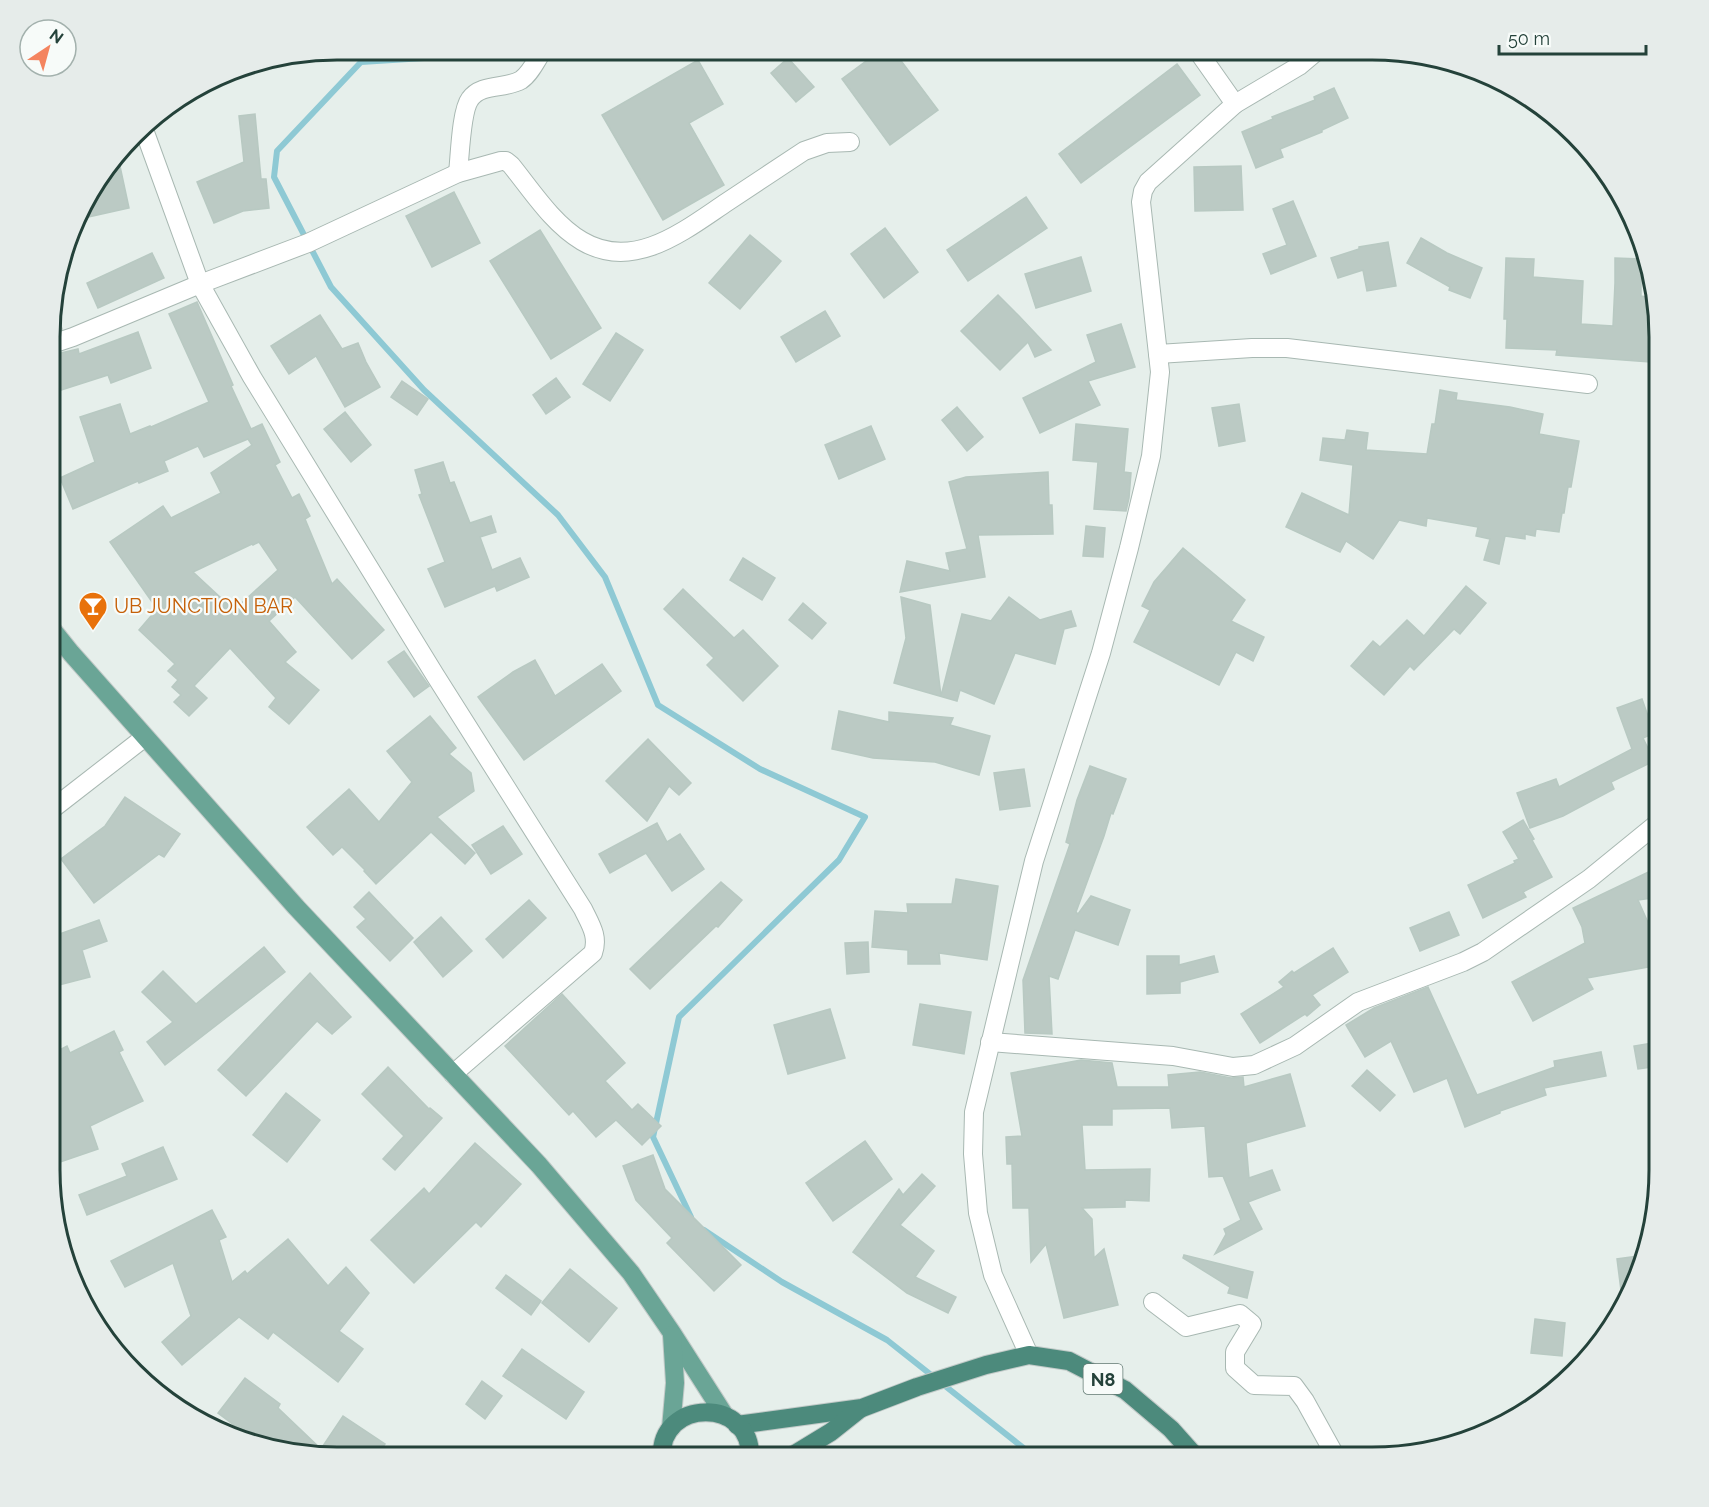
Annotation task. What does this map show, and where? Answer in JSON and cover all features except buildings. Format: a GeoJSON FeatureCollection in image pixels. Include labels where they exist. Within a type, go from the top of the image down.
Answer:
{"type":"FeatureCollection","features":[{"type":"Feature","properties":{"kind":"highway","name":"N8"},"geometry":{"type":"LineString","coordinates":[[731,1420],[862,1408],[917,1387],[986,1365],[1029,1355],[1069,1361],[1125,1390],[1171,1429],[1187,1447]]}},
{"type":"Feature","properties":{"kind":"highway","name":"N8"},"geometry":{"type":"LineString","coordinates":[[806,1447],[831,1432],[862,1408]]}},
{"type":"Feature","properties":{"kind":"highway"},"geometry":{"type":"LineString","coordinates":[[663,1447],[664,1440],[671,1428],[682,1418],[696,1413],[710,1412],[731,1420],[747,1438],[748,1447]]}},
{"type":"Feature","properties":{"kind":"main road"},"geometry":{"type":"LineString","coordinates":[[60,639],[296,907],[538,1165],[631,1273],[731,1420]]}},
{"type":"Feature","properties":{"kind":"main road"},"geometry":{"type":"LineString","coordinates":[[671,1428],[675,1383],[672,1333]]}},
{"type":"Feature","properties":{"kind":"street"},"geometry":{"type":"LineString","coordinates":[[458,173],[468,100],[477,92],[520,81],[536,60]]}},
{"type":"Feature","properties":{"kind":"street"},"geometry":{"type":"LineString","coordinates":[[1204,60],[1235,105]]}},
{"type":"Feature","properties":{"kind":"street"},"geometry":{"type":"LineString","coordinates":[[1029,1355],[993,1275],[978,1213],[973,1154],[974,1112],[1034,861],[1101,652],[1151,456],[1160,372],[1141,202],[1143,191],[1148,182],[1235,105],[1306,60]]}},
{"type":"Feature","properties":{"kind":"street"},"geometry":{"type":"LineString","coordinates":[[146,136],[200,284],[258,387],[435,675],[583,909],[595,933],[596,945],[592,953],[453,1074]]}},
{"type":"Feature","properties":{"kind":"street"},"geometry":{"type":"LineString","coordinates":[[60,341],[308,243],[458,173],[501,161],[506,161],[511,165],[561,225],[582,241],[601,250],[623,253],[643,249],[674,237],[804,151],[827,143],[850,142]]}},
{"type":"Feature","properties":{"kind":"street"},"geometry":{"type":"LineString","coordinates":[[1158,354],[1287,348],[1588,384]]}},
{"type":"Feature","properties":{"kind":"street"},"geometry":{"type":"LineString","coordinates":[[60,803],[145,737]]}},
{"type":"Feature","properties":{"kind":"street"},"geometry":{"type":"LineString","coordinates":[[990,1042],[1173,1056],[1233,1067],[1254,1065],[1295,1046],[1358,1002],[1463,962],[1483,952],[1589,879],[1649,830]]}},
{"type":"Feature","properties":{"kind":"street"},"geometry":{"type":"LineString","coordinates":[[1154,1302],[1186,1327],[1240,1314],[1252,1324],[1235,1352],[1234,1368],[1254,1385],[1294,1386],[1330,1447]]}},
{"type":"Feature","properties":{"kind":"waterway"},"geometry":{"type":"LineString","coordinates":[[392,60],[361,62],[277,151],[274,177],[331,287],[424,390],[558,515],[605,577],[658,705],[760,769],[865,817],[839,860],[679,1017],[653,1137],[691,1217]]}},
{"type":"Feature","properties":{"kind":"waterway"},"geometry":{"type":"LineString","coordinates":[[704,1230],[782,1282],[887,1340],[1022,1447]]}},
{"type":"Feature","properties":{"kind":"place","name":"UB JUNCTION BAR"},"geometry":{"type":"Point","coordinates":[93,632]}}]}
